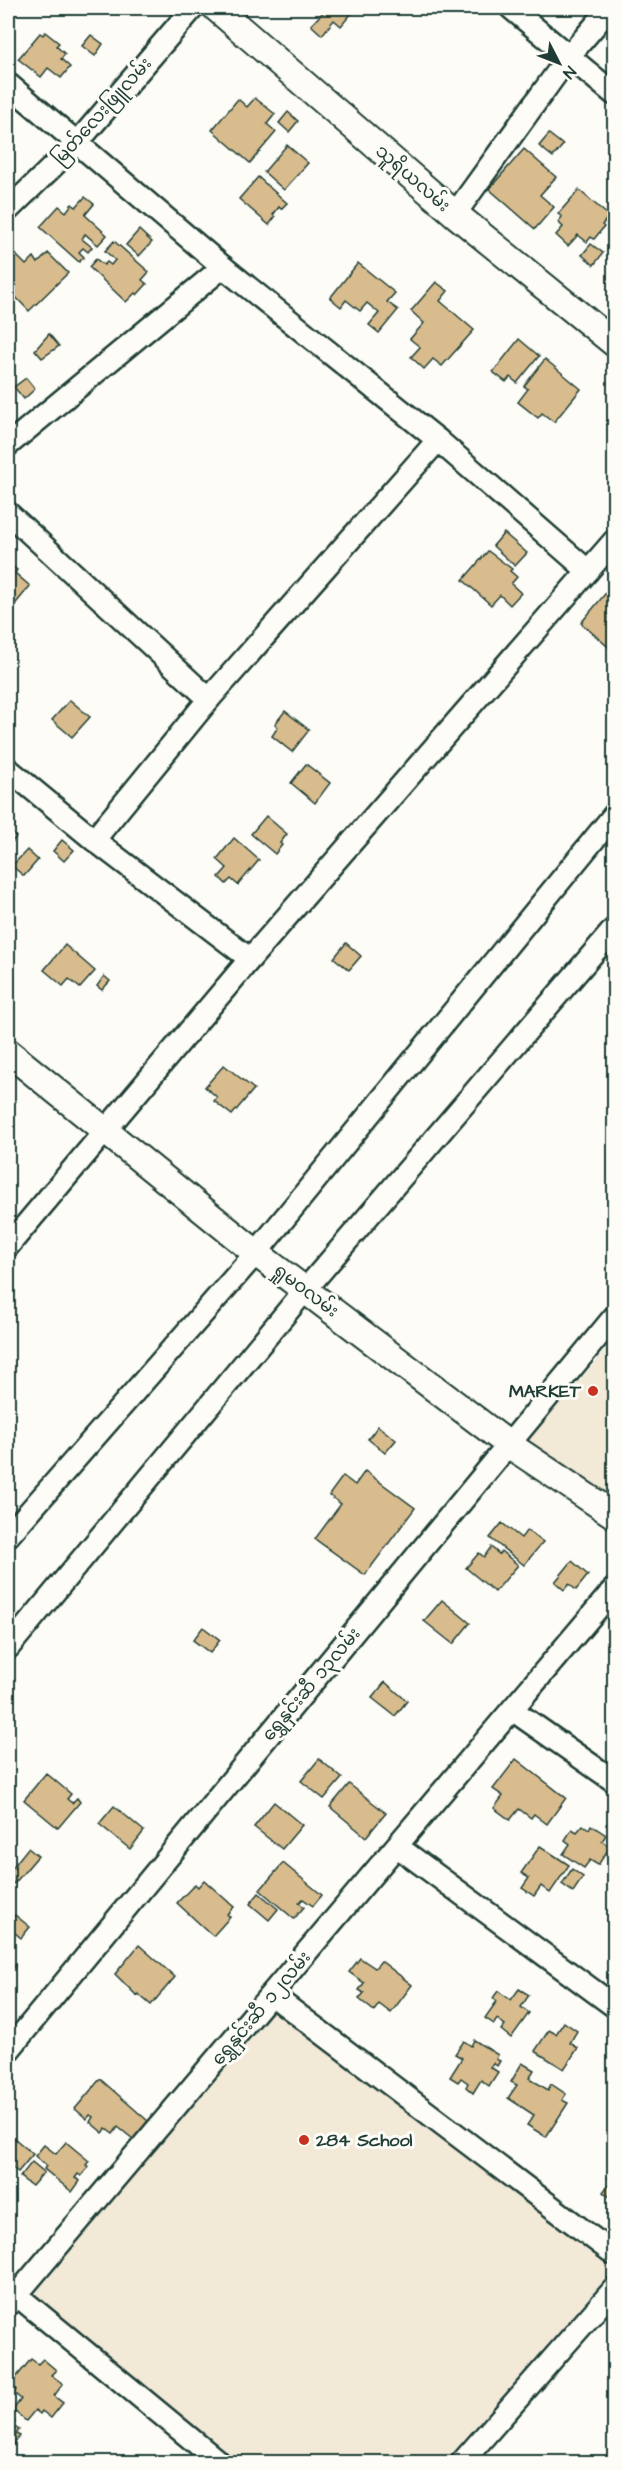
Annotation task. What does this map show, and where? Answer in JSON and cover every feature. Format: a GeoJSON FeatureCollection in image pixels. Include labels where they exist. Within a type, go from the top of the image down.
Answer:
{"type":"FeatureCollection","features":[{"type":"Feature","properties":{"kind":"street","name":"မြတ်လေးဖြူလမ်း"},"geometry":{"type":"LineString","coordinates":[[8,210],[77,142],[193,8]]}},
{"type":"Feature","properties":{"kind":"street","name":"သူရိယလမ်း"},"geometry":{"type":"LineString","coordinates":[[216,8],[455,214],[615,343]]}},
{"type":"Feature","properties":{"kind":"street"},"geometry":{"type":"LineString","coordinates":[[511,8],[615,94]]}},
{"type":"Feature","properties":{"kind":"street"},"geometry":{"type":"LineString","coordinates":[[455,214],[569,56],[610,8]]}},
{"type":"Feature","properties":{"kind":"street"},"geometry":{"type":"LineString","coordinates":[[8,84],[223,267],[438,441],[588,571]]}},
{"type":"Feature","properties":{"kind":"street"},"geometry":{"type":"LineString","coordinates":[[8,446],[223,267]]}},
{"type":"Feature","properties":{"kind":"street"},"geometry":{"type":"LineString","coordinates":[[94,840],[209,699],[438,441]]}},
{"type":"Feature","properties":{"kind":"street"},"geometry":{"type":"LineString","coordinates":[[8,513],[209,699]]}},
{"type":"Feature","properties":{"kind":"street"},"geometry":{"type":"LineString","coordinates":[[8,1246],[250,959],[615,541]]}},
{"type":"Feature","properties":{"kind":"street"},"geometry":{"type":"LineString","coordinates":[[8,769],[94,840],[250,959]]}},
{"type":"Feature","properties":{"kind":"street"},"geometry":{"type":"LineString","coordinates":[[8,1536],[256,1253],[615,815]]}},
{"type":"Feature","properties":{"kind":"street"},"geometry":{"type":"LineString","coordinates":[[8,1648],[306,1289],[615,929]]}},
{"type":"Feature","properties":{"kind":"street","name":"ရှုမဝလမ်း"},"geometry":{"type":"LineString","coordinates":[[8,1052],[256,1253],[508,1444],[615,1515]]}},
{"type":"Feature","properties":{"kind":"street","name":"ရွှေနှင်းဆီ ၁၃လမ်း"},"geometry":{"type":"LineString","coordinates":[[8,2051],[615,1317]]}},
{"type":"Feature","properties":{"kind":"street","name":"ရွှေနှင်းဆီ ၁၂လမ်း"},"geometry":{"type":"LineString","coordinates":[[10,2296],[272,1995],[615,1589]]}},
{"type":"Feature","properties":{"kind":"street"},"geometry":{"type":"LineString","coordinates":[[514,1711],[615,1781]]}},
{"type":"Feature","properties":{"kind":"street"},"geometry":{"type":"LineString","coordinates":[[398,1847],[615,2006]]}},
{"type":"Feature","properties":{"kind":"street"},"geometry":{"type":"LineString","coordinates":[[272,1995],[615,2254]]}},
{"type":"Feature","properties":{"kind":"street"},"geometry":{"type":"LineString","coordinates":[[462,2463],[615,2289]]}},
{"type":"Feature","properties":{"kind":"street"},"geometry":{"type":"LineString","coordinates":[[10,2296],[219,2463]]}},
{"type":"Feature","properties":{"kind":"shaded area","name":"MARKET"},"geometry":{"type":"Polygon","coordinates":[[[614,1340],[614,1499],[527,1442],[614,1340]]]}},
{"type":"Feature","properties":{"kind":"shaded area","name":"284 School"},"geometry":{"type":"Polygon","coordinates":[[[273,2009],[613,2270],[444,2462],[237,2462],[34,2295],[273,2009]]]}},
{"type":"Feature","properties":{"kind":"building"},"geometry":{"type":"Polygon","coordinates":[[[327,8],[356,8],[341,26],[334,20],[322,35],[311,25],[327,8]]]}},
{"type":"Feature","properties":{"kind":"building"},"geometry":{"type":"Polygon","coordinates":[[[45,32],[59,43],[56,46],[65,54],[61,59],[70,67],[61,78],[48,68],[41,77],[18,59],[40,33],[43,35],[45,32]]]}},
{"type":"Feature","properties":{"kind":"building"},"geometry":{"type":"Polygon","coordinates":[[[91,35],[103,44],[95,56],[82,46],[91,35]]]}},
{"type":"Feature","properties":{"kind":"building"},"geometry":{"type":"Polygon","coordinates":[[[255,98],[275,114],[267,124],[276,132],[250,163],[212,130],[238,99],[247,107],[255,98]]]}},
{"type":"Feature","properties":{"kind":"building"},"geometry":{"type":"Polygon","coordinates":[[[288,112],[298,121],[289,132],[279,123],[288,112]]]}},
{"type":"Feature","properties":{"kind":"building"},"geometry":{"type":"Polygon","coordinates":[[[549,134],[563,145],[553,157],[539,146],[549,134]]]}},
{"type":"Feature","properties":{"kind":"building"},"geometry":{"type":"Polygon","coordinates":[[[287,145],[308,163],[284,190],[264,172],[287,145]]]}},
{"type":"Feature","properties":{"kind":"building"},"geometry":{"type":"Polygon","coordinates":[[[524,149],[556,177],[540,195],[554,207],[535,229],[489,189],[524,149]]]}},
{"type":"Feature","properties":{"kind":"building"},"geometry":{"type":"Polygon","coordinates":[[[258,177],[287,203],[281,209],[279,207],[269,225],[239,199],[258,177]]]}},
{"type":"Feature","properties":{"kind":"building"},"geometry":{"type":"Polygon","coordinates":[[[579,190],[609,216],[602,225],[604,227],[594,239],[591,237],[587,242],[578,235],[568,246],[556,235],[563,227],[558,222],[562,217],[558,214],[579,190]]]}},
{"type":"Feature","properties":{"kind":"building"},"geometry":{"type":"Polygon","coordinates":[[[85,197],[94,204],[85,215],[107,235],[98,245],[85,234],[82,239],[92,247],[88,252],[83,248],[79,252],[84,257],[79,262],[40,227],[59,206],[66,212],[72,204],[76,207],[85,197]]]}},
{"type":"Feature","properties":{"kind":"building"},"geometry":{"type":"Polygon","coordinates":[[[139,230],[152,242],[139,256],[126,245],[139,230]]]}},
{"type":"Feature","properties":{"kind":"building"},"geometry":{"type":"Polygon","coordinates":[[[114,241],[149,272],[142,280],[147,284],[137,295],[135,293],[126,302],[89,267],[96,259],[104,265],[107,262],[111,265],[115,260],[105,251],[114,241]]]}},
{"type":"Feature","properties":{"kind":"building"},"geometry":{"type":"Polygon","coordinates":[[[591,244],[603,253],[594,265],[582,255],[591,244]]]}},
{"type":"Feature","properties":{"kind":"building"},"geometry":{"type":"Polygon","coordinates":[[[14,253],[26,265],[34,257],[38,263],[48,253],[68,273],[29,311],[8,289],[8,283],[13,278],[8,271],[8,260],[14,253]]]}},
{"type":"Feature","properties":{"kind":"building"},"geometry":{"type":"Polygon","coordinates":[[[358,263],[395,293],[387,302],[398,310],[379,333],[369,325],[379,313],[367,303],[360,311],[346,300],[341,307],[330,298],[358,263]]]}},
{"type":"Feature","properties":{"kind":"building"},"geometry":{"type":"Polygon","coordinates":[[[436,282],[448,291],[440,301],[474,330],[442,366],[433,359],[424,369],[411,357],[420,347],[410,339],[424,323],[411,311],[436,282]]]}},
{"type":"Feature","properties":{"kind":"building"},"geometry":{"type":"Polygon","coordinates":[[[49,334],[59,346],[42,358],[35,350],[49,334]]]}},
{"type":"Feature","properties":{"kind":"building"},"geometry":{"type":"Polygon","coordinates":[[[519,339],[539,356],[517,383],[510,377],[506,382],[493,372],[519,339]]]}},
{"type":"Feature","properties":{"kind":"building"},"geometry":{"type":"Polygon","coordinates":[[[545,359],[581,389],[554,422],[542,413],[538,418],[518,402],[528,389],[524,386],[545,359]]]}},
{"type":"Feature","properties":{"kind":"building"},"geometry":{"type":"Polygon","coordinates":[[[26,378],[35,389],[24,399],[14,387],[26,378]]]}},
{"type":"Feature","properties":{"kind":"building"},"geometry":{"type":"Polygon","coordinates":[[[504,533],[527,553],[515,566],[493,546],[504,533]]]}},
{"type":"Feature","properties":{"kind":"building"},"geometry":{"type":"Polygon","coordinates":[[[488,551],[512,569],[510,571],[517,577],[511,584],[521,593],[510,605],[500,595],[491,605],[463,580],[488,551]]]}},
{"type":"Feature","properties":{"kind":"building"},"geometry":{"type":"Polygon","coordinates":[[[8,563],[17,570],[15,573],[30,586],[8,613],[8,563]]]}},
{"type":"Feature","properties":{"kind":"building"},"geometry":{"type":"Polygon","coordinates":[[[614,583],[614,652],[581,623],[614,583]]]}},
{"type":"Feature","properties":{"kind":"building"},"geometry":{"type":"Polygon","coordinates":[[[70,700],[90,717],[72,737],[52,720],[70,700]]]}},
{"type":"Feature","properties":{"kind":"building"},"geometry":{"type":"Polygon","coordinates":[[[285,711],[309,730],[292,752],[272,736],[278,727],[275,724],[285,711]]]}},
{"type":"Feature","properties":{"kind":"building"},"geometry":{"type":"Polygon","coordinates":[[[306,764],[330,783],[315,803],[291,783],[306,764]]]}},
{"type":"Feature","properties":{"kind":"building"},"geometry":{"type":"Polygon","coordinates":[[[266,816],[287,834],[275,854],[251,834],[266,816]]]}},
{"type":"Feature","properties":{"kind":"building"},"geometry":{"type":"Polygon","coordinates":[[[8,818],[15,825],[10,831],[16,837],[8,847],[8,818]]]}},
{"type":"Feature","properties":{"kind":"building"},"geometry":{"type":"Polygon","coordinates":[[[234,838],[259,860],[238,885],[231,879],[226,884],[219,877],[227,868],[217,859],[234,838]]]}},
{"type":"Feature","properties":{"kind":"building"},"geometry":{"type":"Polygon","coordinates":[[[62,840],[74,850],[64,861],[53,851],[62,840]]]}},
{"type":"Feature","properties":{"kind":"building"},"geometry":{"type":"Polygon","coordinates":[[[27,850],[38,860],[24,876],[12,866],[27,850]]]}},
{"type":"Feature","properties":{"kind":"building"},"geometry":{"type":"Polygon","coordinates":[[[346,943],[361,956],[349,970],[334,958],[346,943]]]}},
{"type":"Feature","properties":{"kind":"building"},"geometry":{"type":"Polygon","coordinates":[[[65,945],[95,971],[80,988],[69,979],[63,986],[44,970],[65,945]]]}},
{"type":"Feature","properties":{"kind":"building"},"geometry":{"type":"Polygon","coordinates":[[[104,976],[110,981],[102,990],[97,986],[104,976]]]}},
{"type":"Feature","properties":{"kind":"building"},"geometry":{"type":"Polygon","coordinates":[[[224,1065],[254,1089],[232,1115],[214,1101],[217,1097],[205,1087],[224,1065]]]}},
{"type":"Feature","properties":{"kind":"building"},"geometry":{"type":"Polygon","coordinates":[[[378,1426],[396,1440],[385,1453],[368,1439],[378,1426]]]}},
{"type":"Feature","properties":{"kind":"building"},"geometry":{"type":"Polygon","coordinates":[[[365,1471],[415,1508],[365,1575],[315,1539],[341,1504],[329,1495],[343,1476],[355,1485],[365,1471]]]}},
{"type":"Feature","properties":{"kind":"building"},"geometry":{"type":"Polygon","coordinates":[[[502,1523],[521,1538],[527,1530],[543,1542],[524,1565],[490,1538],[502,1523]]]}},
{"type":"Feature","properties":{"kind":"building"},"geometry":{"type":"Polygon","coordinates":[[[491,1547],[499,1554],[501,1551],[518,1565],[495,1592],[466,1568],[479,1553],[484,1557],[491,1547]]]}},
{"type":"Feature","properties":{"kind":"building"},"geometry":{"type":"Polygon","coordinates":[[[572,1561],[588,1575],[576,1590],[569,1584],[564,1590],[555,1582],[572,1561]]]}},
{"type":"Feature","properties":{"kind":"building"},"geometry":{"type":"Polygon","coordinates":[[[442,1600],[470,1623],[453,1644],[424,1621],[442,1600]]]}},
{"type":"Feature","properties":{"kind":"building"},"geometry":{"type":"Polygon","coordinates":[[[203,1627],[220,1640],[210,1653],[193,1640],[203,1627]]]}},
{"type":"Feature","properties":{"kind":"building"},"geometry":{"type":"Polygon","coordinates":[[[385,1682],[407,1701],[395,1716],[372,1698],[385,1682]]]}},
{"type":"Feature","properties":{"kind":"building"},"geometry":{"type":"Polygon","coordinates":[[[319,1759],[342,1778],[324,1799],[301,1781],[319,1759]]]}},
{"type":"Feature","properties":{"kind":"building"},"geometry":{"type":"Polygon","coordinates":[[[516,1759],[566,1798],[547,1824],[534,1814],[531,1818],[519,1809],[510,1820],[494,1808],[503,1796],[493,1789],[516,1759]]]}},
{"type":"Feature","properties":{"kind":"building"},"geometry":{"type":"Polygon","coordinates":[[[46,1773],[71,1794],[67,1799],[72,1803],[77,1798],[80,1802],[58,1828],[24,1800],[46,1773]]]}},
{"type":"Feature","properties":{"kind":"building"},"geometry":{"type":"Polygon","coordinates":[[[349,1784],[386,1813],[366,1837],[330,1807],[349,1784]]]}},
{"type":"Feature","properties":{"kind":"building"},"geometry":{"type":"Polygon","coordinates":[[[274,1802],[302,1825],[282,1849],[254,1827],[274,1802]]]}},
{"type":"Feature","properties":{"kind":"building"},"geometry":{"type":"Polygon","coordinates":[[[114,1806],[144,1831],[130,1849],[99,1824],[114,1806]]]}},
{"type":"Feature","properties":{"kind":"building"},"geometry":{"type":"Polygon","coordinates":[[[612,1815],[614,1816],[614,1829],[606,1825],[612,1815]]]}},
{"type":"Feature","properties":{"kind":"building"},"geometry":{"type":"Polygon","coordinates":[[[583,1825],[589,1829],[591,1825],[606,1835],[602,1841],[610,1847],[598,1865],[590,1860],[584,1868],[563,1854],[570,1844],[565,1840],[572,1829],[577,1832],[583,1825]]]}},
{"type":"Feature","properties":{"kind":"building"},"geometry":{"type":"Polygon","coordinates":[[[540,1846],[569,1865],[550,1893],[541,1886],[534,1896],[522,1888],[529,1878],[521,1873],[540,1846]]]}},
{"type":"Feature","properties":{"kind":"building"},"geometry":{"type":"Polygon","coordinates":[[[28,1848],[38,1856],[14,1884],[8,1879],[8,1873],[28,1848]]]}},
{"type":"Feature","properties":{"kind":"building"},"geometry":{"type":"Polygon","coordinates":[[[283,1863],[322,1895],[313,1906],[303,1899],[299,1903],[304,1907],[294,1919],[260,1890],[283,1863]]]}},
{"type":"Feature","properties":{"kind":"building"},"geometry":{"type":"Polygon","coordinates":[[[572,1869],[583,1877],[573,1892],[562,1884],[572,1869]]]}},
{"type":"Feature","properties":{"kind":"building"},"geometry":{"type":"Polygon","coordinates":[[[204,1880],[234,1907],[227,1914],[230,1917],[213,1936],[177,1903],[195,1884],[198,1887],[204,1880]]]}},
{"type":"Feature","properties":{"kind":"building"},"geometry":{"type":"Polygon","coordinates":[[[259,1893],[278,1909],[269,1920],[250,1904],[259,1893]]]}},
{"type":"Feature","properties":{"kind":"building"},"geometry":{"type":"Polygon","coordinates":[[[15,1915],[30,1927],[21,1938],[8,1927],[15,1915]]]}},
{"type":"Feature","properties":{"kind":"building"},"geometry":{"type":"Polygon","coordinates":[[[139,1945],[175,1977],[151,2005],[138,1994],[137,1996],[115,1974],[139,1945]]]}},
{"type":"Feature","properties":{"kind":"building"},"geometry":{"type":"Polygon","coordinates":[[[360,1958],[375,1968],[381,1961],[412,1985],[391,2013],[379,2004],[374,2011],[359,1999],[364,1993],[359,1990],[364,1983],[349,1972],[360,1958]]]}},
{"type":"Feature","properties":{"kind":"building"},"geometry":{"type":"Polygon","coordinates":[[[8,1959],[15,1966],[8,1973],[8,1959]]]}},
{"type":"Feature","properties":{"kind":"building"},"geometry":{"type":"Polygon","coordinates":[[[519,1989],[529,1995],[521,2007],[529,2013],[511,2038],[501,2030],[505,2025],[497,2019],[494,2024],[485,2018],[497,2001],[493,1998],[498,1991],[511,2000],[519,1989]]]}},
{"type":"Feature","properties":{"kind":"building"},"geometry":{"type":"Polygon","coordinates":[[[564,2022],[577,2031],[570,2043],[578,2048],[564,2069],[535,2051],[549,2030],[556,2034],[564,2022]]]}},
{"type":"Feature","properties":{"kind":"building"},"geometry":{"type":"Polygon","coordinates":[[[474,2040],[498,2055],[496,2059],[500,2061],[497,2066],[493,2063],[490,2067],[498,2072],[489,2086],[481,2080],[473,2093],[466,2087],[468,2083],[461,2078],[458,2082],[450,2077],[462,2058],[455,2054],[464,2041],[471,2046],[474,2040]]]}},
{"type":"Feature","properties":{"kind":"building"},"geometry":{"type":"Polygon","coordinates":[[[522,2063],[534,2070],[529,2078],[548,2090],[551,2084],[566,2094],[562,2100],[568,2103],[546,2137],[527,2125],[534,2115],[508,2098],[517,2085],[511,2082],[522,2063]]]}},
{"type":"Feature","properties":{"kind":"building"},"geometry":{"type":"Polygon","coordinates":[[[100,2079],[148,2121],[133,2139],[118,2127],[113,2134],[106,2129],[103,2133],[90,2122],[93,2117],[90,2115],[87,2119],[75,2109],[100,2079]]]}},
{"type":"Feature","properties":{"kind":"building"},"geometry":{"type":"Polygon","coordinates":[[[8,2133],[33,2154],[18,2172],[8,2166],[8,2133]]]}},
{"type":"Feature","properties":{"kind":"building"},"geometry":{"type":"Polygon","coordinates":[[[66,2142],[89,2161],[86,2165],[89,2167],[81,2176],[78,2174],[75,2178],[80,2181],[72,2192],[44,2169],[46,2166],[35,2156],[44,2145],[56,2154],[66,2142]]]}},
{"type":"Feature","properties":{"kind":"building"},"geometry":{"type":"Polygon","coordinates":[[[32,2162],[44,2172],[32,2186],[20,2177],[32,2162]]]}},
{"type":"Feature","properties":{"kind":"building"},"geometry":{"type":"Polygon","coordinates":[[[614,2163],[614,2200],[603,2192],[612,2180],[608,2178],[614,2163]]]}},
{"type":"Feature","properties":{"kind":"building"},"geometry":{"type":"Polygon","coordinates":[[[31,2359],[38,2364],[43,2359],[56,2370],[51,2375],[63,2384],[54,2396],[63,2403],[51,2418],[42,2411],[40,2414],[35,2410],[26,2421],[13,2410],[21,2399],[10,2385],[31,2359]]]}},
{"type":"Feature","properties":{"kind":"building"},"geometry":{"type":"Polygon","coordinates":[[[8,2416],[15,2422],[12,2425],[19,2430],[16,2434],[20,2436],[11,2448],[8,2446],[8,2416]]]}},
{"type":"Feature","properties":{"kind":"building"},"geometry":{"type":"Polygon","coordinates":[[[8,2451],[17,2458],[13,2462],[8,2462],[8,2451]]]}},
{"type":"Feature","properties":{"kind":"place","name":"MARKET"},"geometry":{"type":"Point","coordinates":[593,1391]}},
{"type":"Feature","properties":{"kind":"place","name":"284 School"},"geometry":{"type":"Point","coordinates":[304,2140]}}]}
